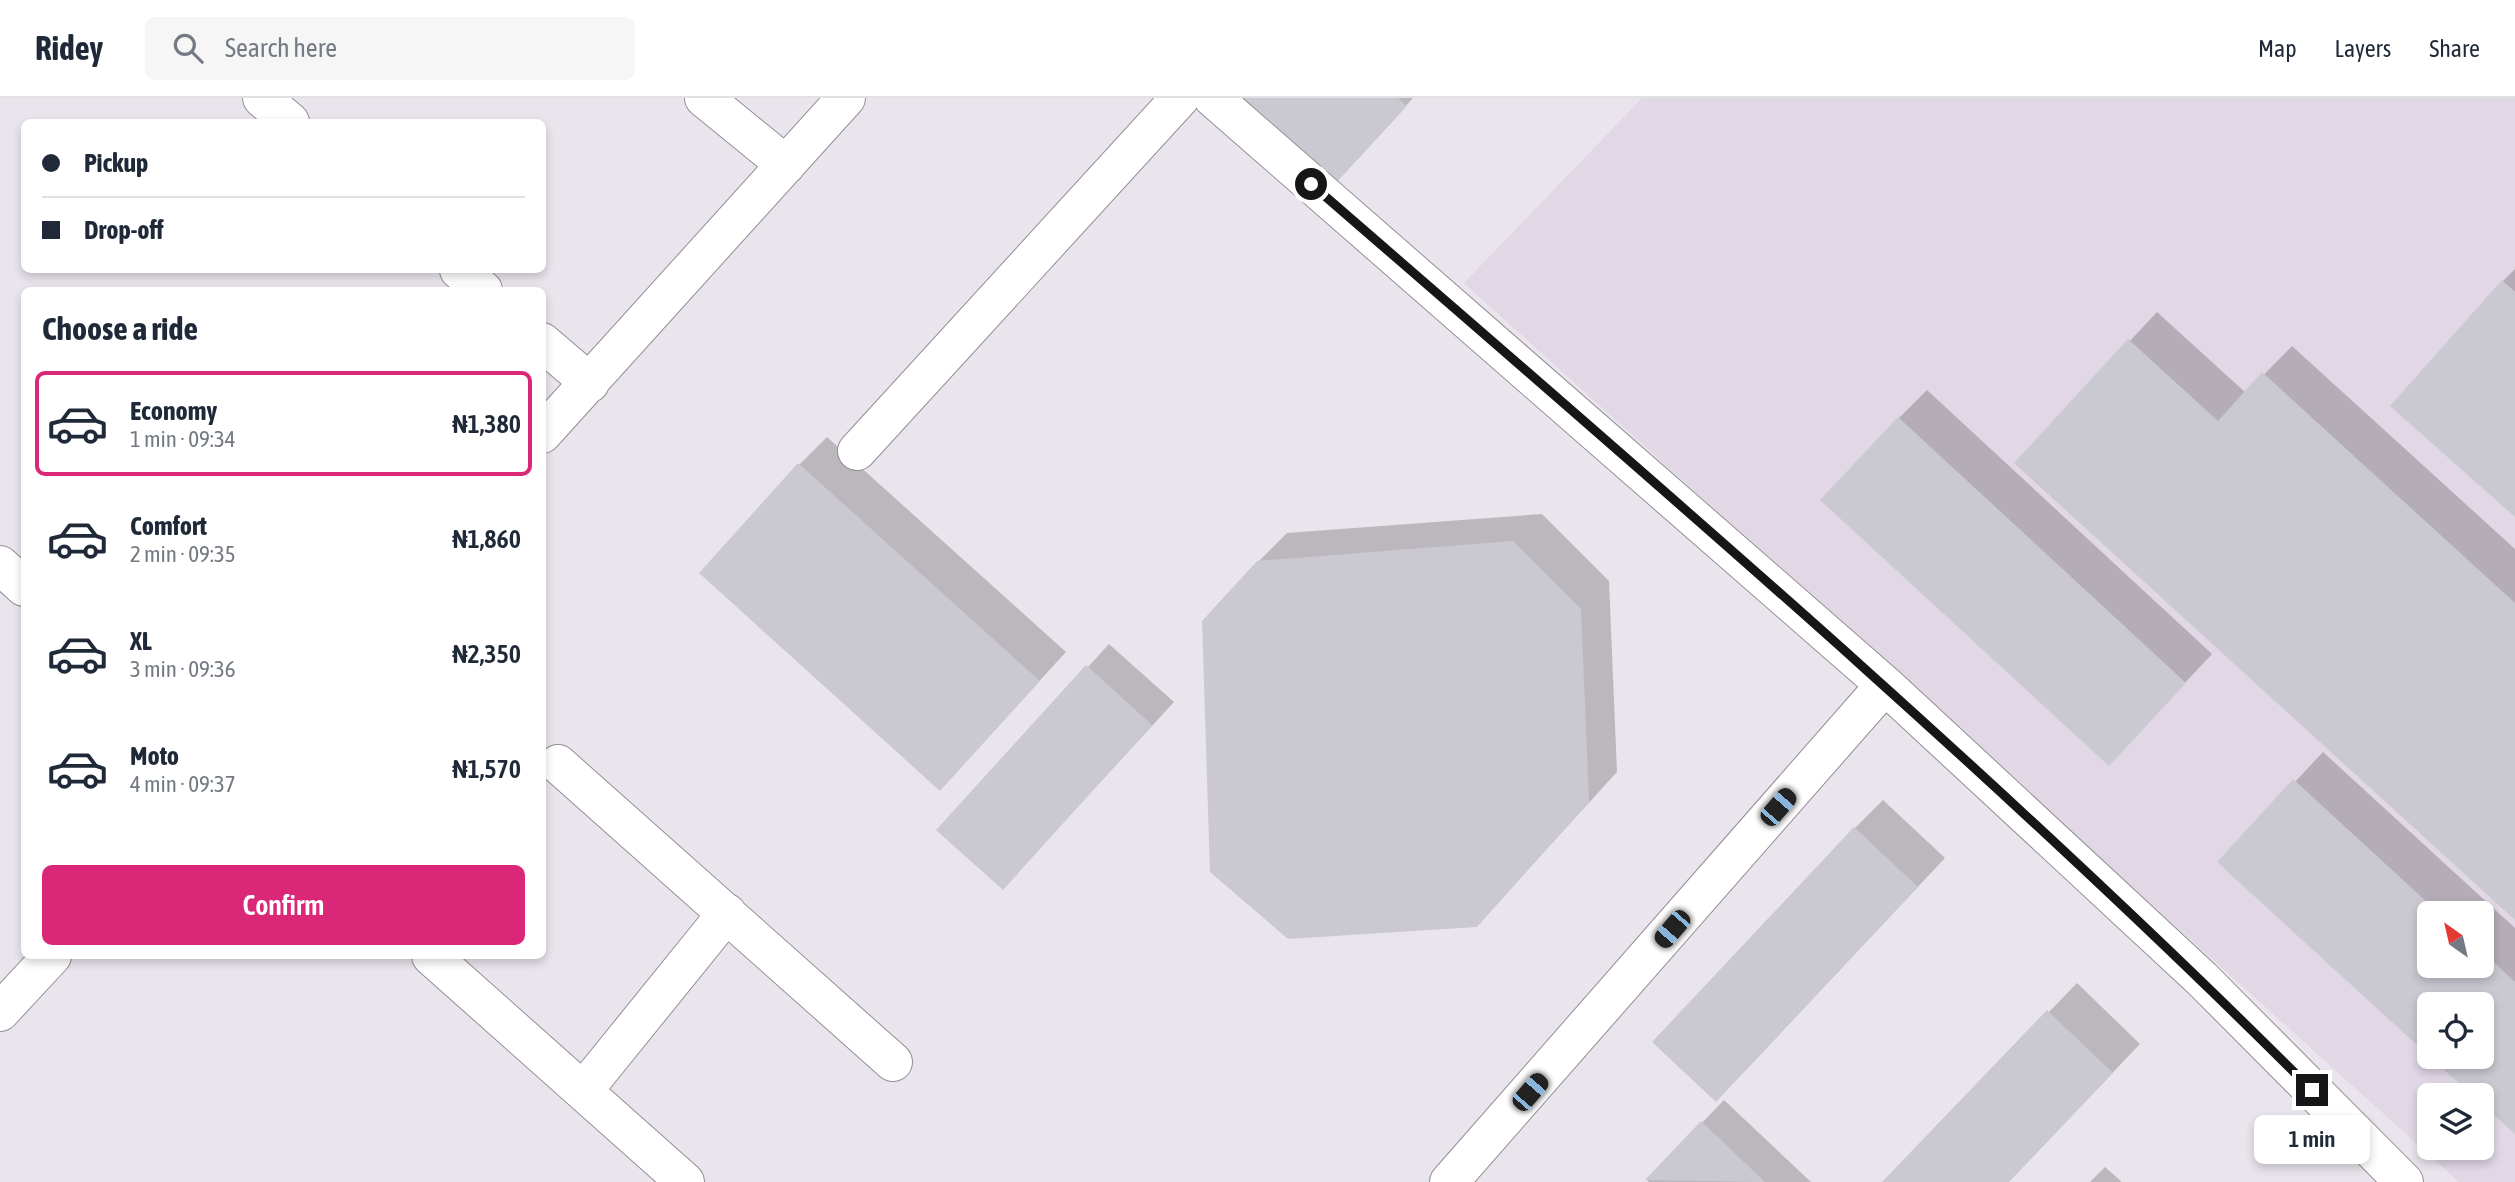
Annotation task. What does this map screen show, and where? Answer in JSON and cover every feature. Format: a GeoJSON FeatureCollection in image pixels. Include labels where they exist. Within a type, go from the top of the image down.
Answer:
{"type":"FeatureCollection","features":[{"type":"Feature","properties":{"kind":"lane"},"geometry":{"type":"LineString","coordinates":[[262,98],[286,119]]}},
{"type":"Feature","properties":{"kind":"lane"},"geometry":{"type":"LineString","coordinates":[[704,98],[786,165]]}},
{"type":"Feature","properties":{"kind":"lane"},"geometry":{"type":"LineString","coordinates":[[546,430],[846,98]]}},
{"type":"Feature","properties":{"kind":"lane"},"geometry":{"type":"LineString","coordinates":[[857,451],[1180,98]]}},
{"type":"Feature","properties":{"kind":"lane"},"geometry":{"type":"LineString","coordinates":[[1213,98],[1885,685],[2202,979],[2404,1182]]}},
{"type":"Feature","properties":{"kind":"lane"},"geometry":{"type":"LineString","coordinates":[[463,273],[479,287]]}},
{"type":"Feature","properties":{"kind":"lane"},"geometry":{"type":"LineString","coordinates":[[546,345],[590,383]]}},
{"type":"Feature","properties":{"kind":"lane"},"geometry":{"type":"LineString","coordinates":[[0,565],[21,584]]}},
{"type":"Feature","properties":{"kind":"lane"},"geometry":{"type":"LineString","coordinates":[[1459,1179],[1885,685]]}},
{"type":"Feature","properties":{"kind":"lane"},"geometry":{"type":"LineString","coordinates":[[558,764],[893,1062]]}},
{"type":"Feature","properties":{"kind":"lane"},"geometry":{"type":"LineString","coordinates":[[583,1091],[727,913]]}},
{"type":"Feature","properties":{"kind":"lane"},"geometry":{"type":"LineString","coordinates":[[1,1007],[49,959]]}},
{"type":"Feature","properties":{"kind":"lane"},"geometry":{"type":"LineString","coordinates":[[434,959],[685,1182]]}},
{"type":"Feature","properties":{"kind":"shaded area"},"geometry":{"type":"Polygon","coordinates":[[[1642,98],[2515,98],[2515,1182],[2459,1182],[2435,1160],[2494,1160],[2494,1083],[2417,1083],[2417,1144],[1464,283],[1642,98]]]}},
{"type":"Feature","properties":{"kind":"building"},"geometry":{"type":"Polygon","coordinates":[[[1241,98],[1398,98],[1407,106],[1335,184],[1241,98]]]}},
{"type":"Feature","properties":{"kind":"building"},"geometry":{"type":"Polygon","coordinates":[[[2502,280],[2515,292],[2515,517],[2390,406],[2502,280]]]}},
{"type":"Feature","properties":{"kind":"building"},"geometry":{"type":"Polygon","coordinates":[[[2128,339],[2218,421],[2262,372],[2515,603],[2515,920],[2014,463],[2128,339]]]}},
{"type":"Feature","properties":{"kind":"building"},"geometry":{"type":"Polygon","coordinates":[[[1898,417],[2186,683],[2109,766],[1820,500],[1898,417]]]}},
{"type":"Feature","properties":{"kind":"building"},"geometry":{"type":"Polygon","coordinates":[[[798,463],[1040,681],[940,791],[699,573],[798,463]]]}},
{"type":"Feature","properties":{"kind":"building"},"geometry":{"type":"Polygon","coordinates":[[[1513,541],[1581,609],[1589,802],[1477,927],[1288,939],[1210,872],[1202,621],[1257,561],[1513,541]]]}},
{"type":"Feature","properties":{"kind":"building"},"geometry":{"type":"Polygon","coordinates":[[[1086,665],[1152,725],[1003,890],[936,830],[1086,665]]]}},
{"type":"Feature","properties":{"kind":"building"},"geometry":{"type":"Polygon","coordinates":[[[2293,779],[2426,901],[2417,901],[2417,978],[2494,978],[2494,962],[2515,982],[2515,1134],[2494,1115],[2494,1083],[2459,1083],[2443,1069],[2494,1069],[2494,992],[2417,992],[2417,1045],[2217,862],[2293,779]]]}},
{"type":"Feature","properties":{"kind":"building"},"geometry":{"type":"Polygon","coordinates":[[[1854,827],[1918,887],[1716,1102],[1652,1042],[1854,827]]]}},
{"type":"Feature","properties":{"kind":"building"},"geometry":{"type":"Polygon","coordinates":[[[2047,1010],[2113,1073],[2009,1182],[1882,1182],[2047,1010]]]}},
{"type":"Feature","properties":{"kind":"building"},"geometry":{"type":"Polygon","coordinates":[[[1701,1121],[1765,1182],[1645,1180],[1701,1121]]]}},
{"type":"Feature","properties":{"kind":"route"},"geometry":{"type":"LineString","coordinates":[[1311,184],[1885,685],[2202,979],[2312,1090]]}}]}
